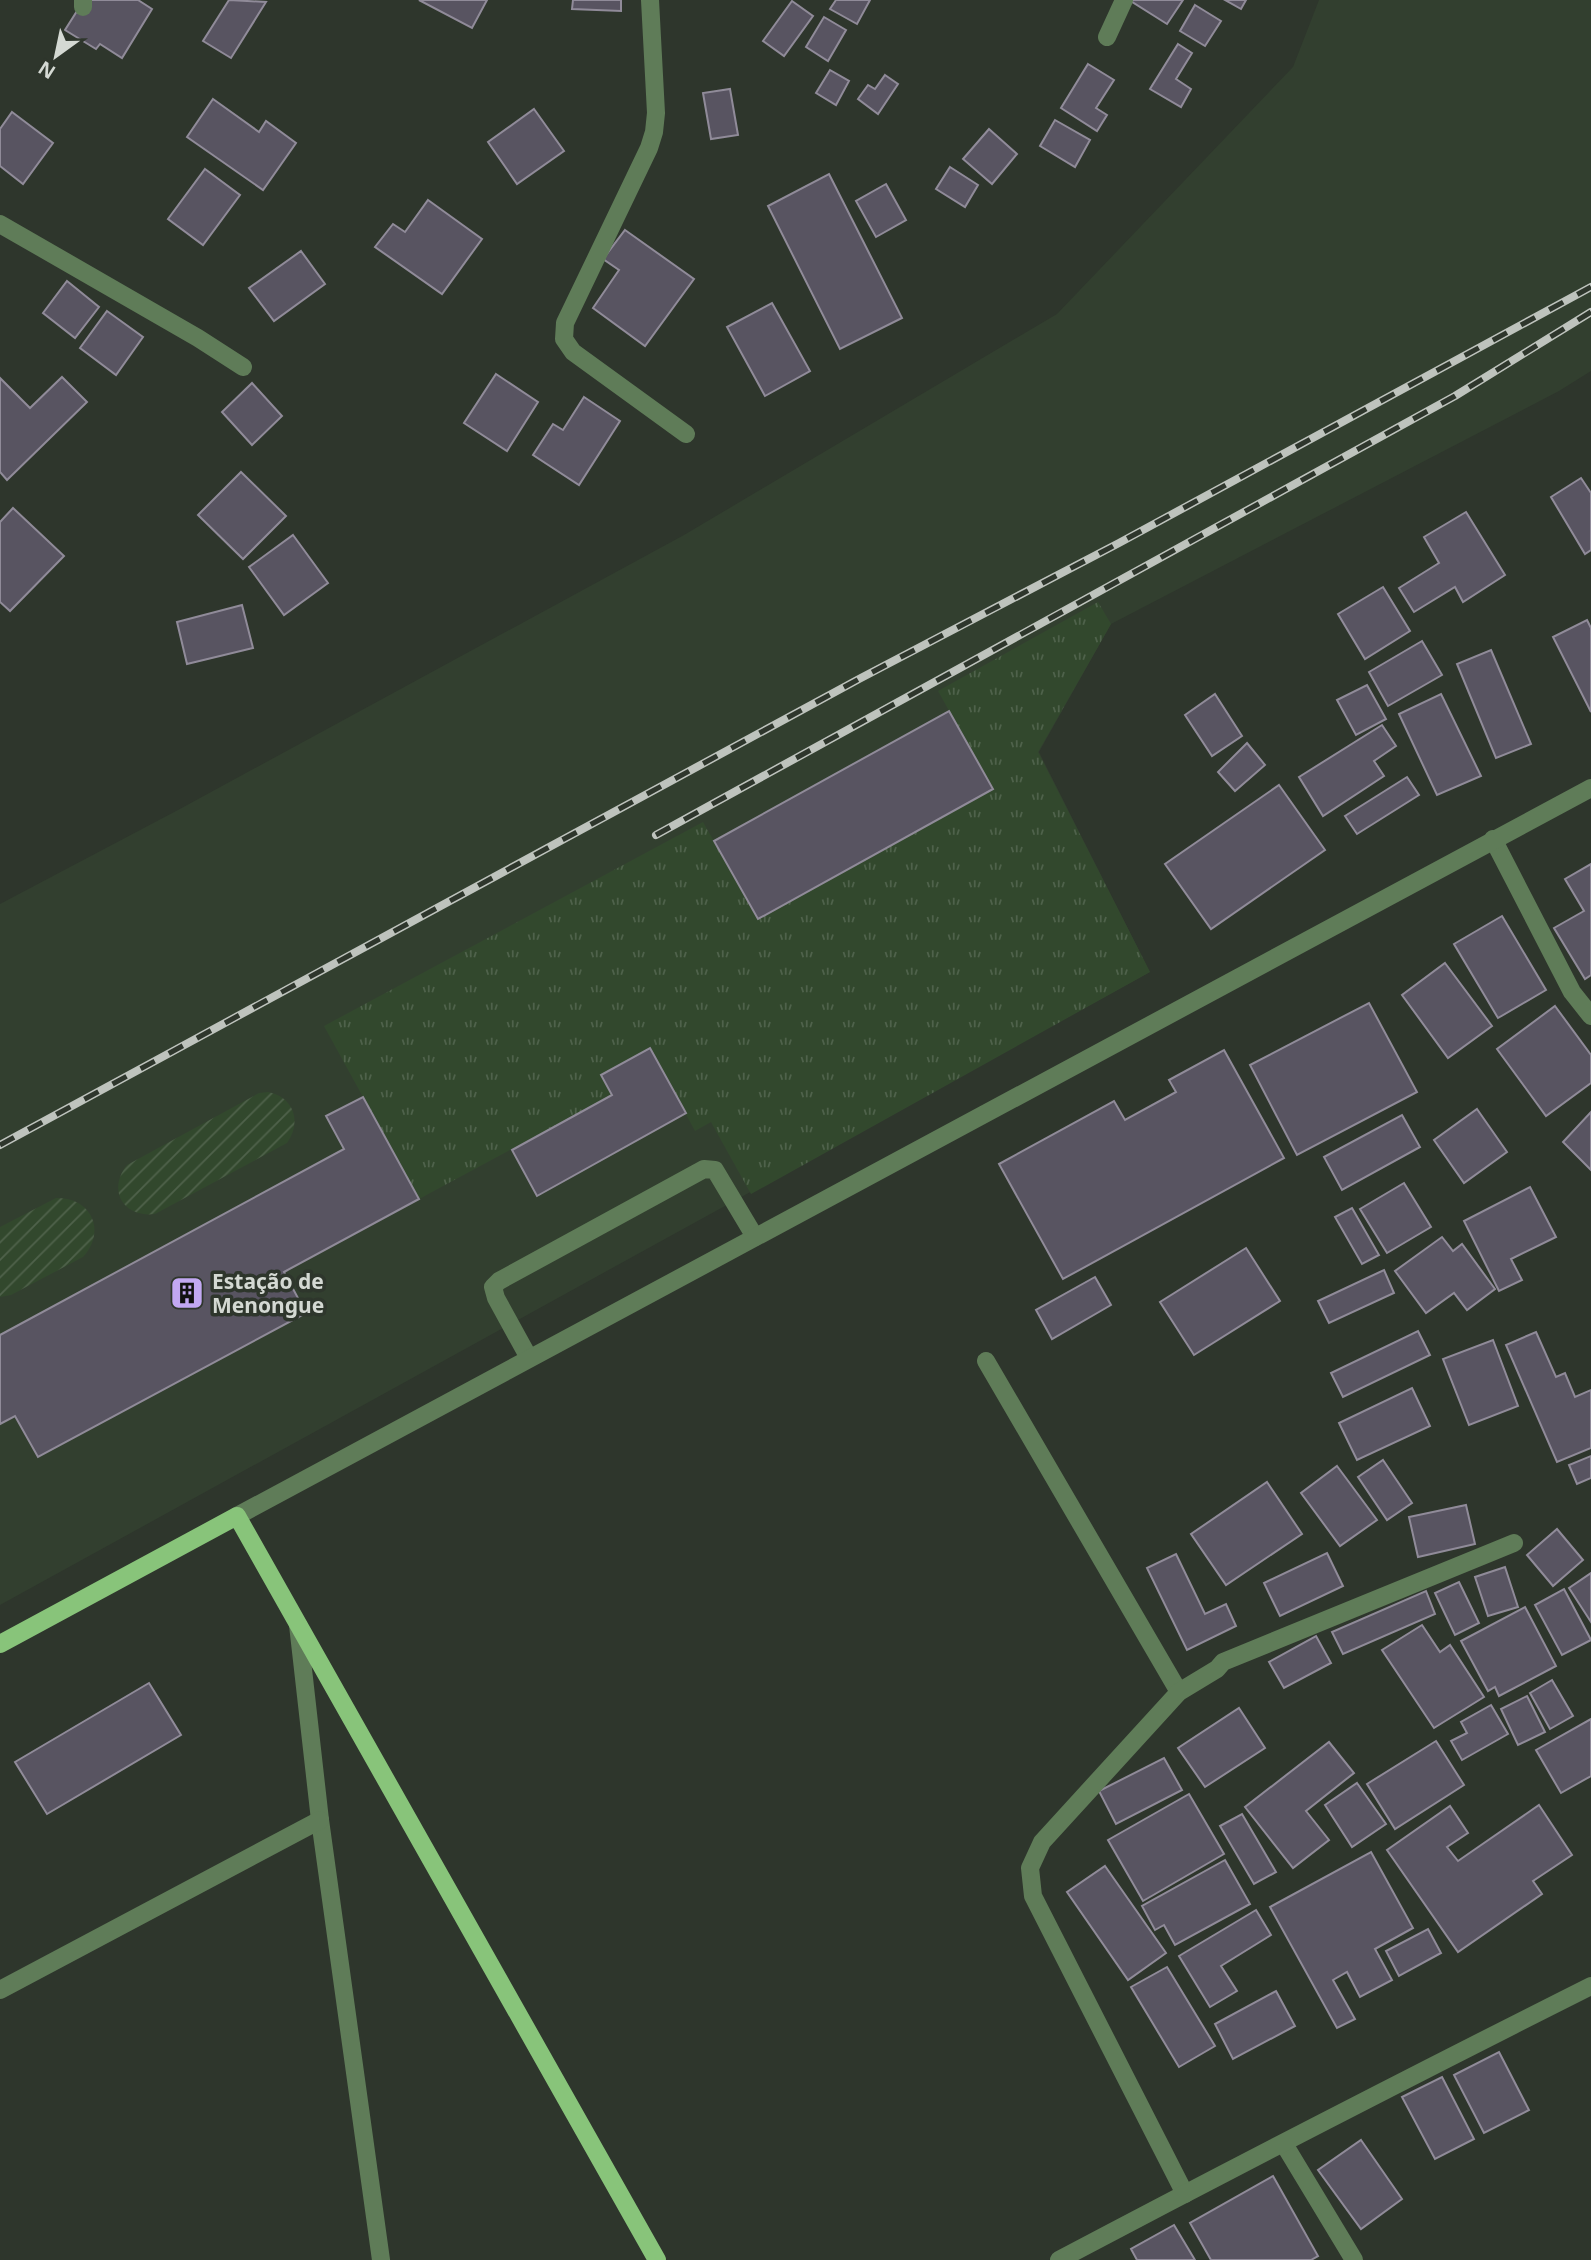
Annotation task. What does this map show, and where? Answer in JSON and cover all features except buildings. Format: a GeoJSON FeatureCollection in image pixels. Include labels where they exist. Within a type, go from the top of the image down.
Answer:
{"type":"FeatureCollection","features":[{"type":"Feature","properties":{"kind":"main road"},"geometry":{"type":"LineString","coordinates":[[0,1644],[237,1516],[657,2260]]}},
{"type":"Feature","properties":{"kind":"street"},"geometry":{"type":"LineString","coordinates":[[650,0],[656,113],[654,132],[649,148],[565,323],[565,339],[573,352],[686,434]]}},
{"type":"Feature","properties":{"kind":"street"},"geometry":{"type":"LineString","coordinates":[[1107,37],[1124,0]]}},
{"type":"Feature","properties":{"kind":"street"},"geometry":{"type":"LineString","coordinates":[[0,224],[198,338],[243,367]]}},
{"type":"Feature","properties":{"kind":"street"},"geometry":{"type":"LineString","coordinates":[[237,1516],[1591,788]]}},
{"type":"Feature","properties":{"kind":"street"},"geometry":{"type":"LineString","coordinates":[[1493,839],[1572,992],[1591,1016]]}},
{"type":"Feature","properties":{"kind":"street"},"geometry":{"type":"LineString","coordinates":[[529,1358],[496,1298],[494,1287],[499,1281],[680,1182],[704,1170],[715,1170],[755,1237]]}},
{"type":"Feature","properties":{"kind":"street"},"geometry":{"type":"LineString","coordinates":[[986,1361],[1179,1692]]}},
{"type":"Feature","properties":{"kind":"street"},"geometry":{"type":"LineString","coordinates":[[1185,2194],[1033,1896],[1030,1867],[1042,1842],[1179,1692],[1217,1669],[1223,1662],[1514,1543]]}},
{"type":"Feature","properties":{"kind":"street"},"geometry":{"type":"LineString","coordinates":[[298,1623],[320,1820],[381,2260]]}},
{"type":"Feature","properties":{"kind":"street"},"geometry":{"type":"LineString","coordinates":[[0,1990],[320,1820]]}},
{"type":"Feature","properties":{"kind":"street"},"geometry":{"type":"LineString","coordinates":[[1059,2260],[1352,2106],[1591,1986]]}},
{"type":"Feature","properties":{"kind":"street"},"geometry":{"type":"LineString","coordinates":[[1284,2144],[1354,2260]]}},
{"type":"Feature","properties":{"kind":"shaded area"},"geometry":{"type":"Polygon","coordinates":[[[1319,0],[1591,0],[1591,371],[1559,391],[1111,624],[1039,752],[1150,972],[0,1605],[0,904],[684,535],[1057,314],[1293,67],[1319,0]]]}},
{"type":"Feature","properties":{"kind":"green space"},"geometry":{"type":"Polygon","coordinates":[[[1098,602],[1111,624],[1038,752],[1150,972],[751,1194],[711,1122],[695,1131],[650,1048],[601,1075],[612,1095],[419,1199],[324,1026],[703,822],[758,919],[993,789],[938,691],[1098,602]]]}},
{"type":"Feature","properties":{"kind":"green space"},"geometry":{"type":"Polygon","coordinates":[[[268,1092],[284,1099],[293,1112],[294,1127],[287,1143],[155,1214],[134,1212],[127,1207],[119,1193],[118,1184],[127,1165],[259,1093],[268,1092]]]}},
{"type":"Feature","properties":{"kind":"green space"},"geometry":{"type":"Polygon","coordinates":[[[56,1198],[78,1203],[92,1217],[94,1237],[90,1247],[83,1257],[11,1295],[0,1297],[0,1227],[56,1198]]]}},
{"type":"Feature","properties":{"kind":"railway"},"geometry":{"type":"LineString","coordinates":[[0,1145],[859,679],[1119,543],[1591,287]]}},
{"type":"Feature","properties":{"kind":"railway"},"geometry":{"type":"LineString","coordinates":[[656,835],[1455,396],[1591,312]]}},
{"type":"Feature","properties":{"kind":"place","name":"Estação de Menongue"},"geometry":{"type":"Point","coordinates":[187,1293]}}]}
